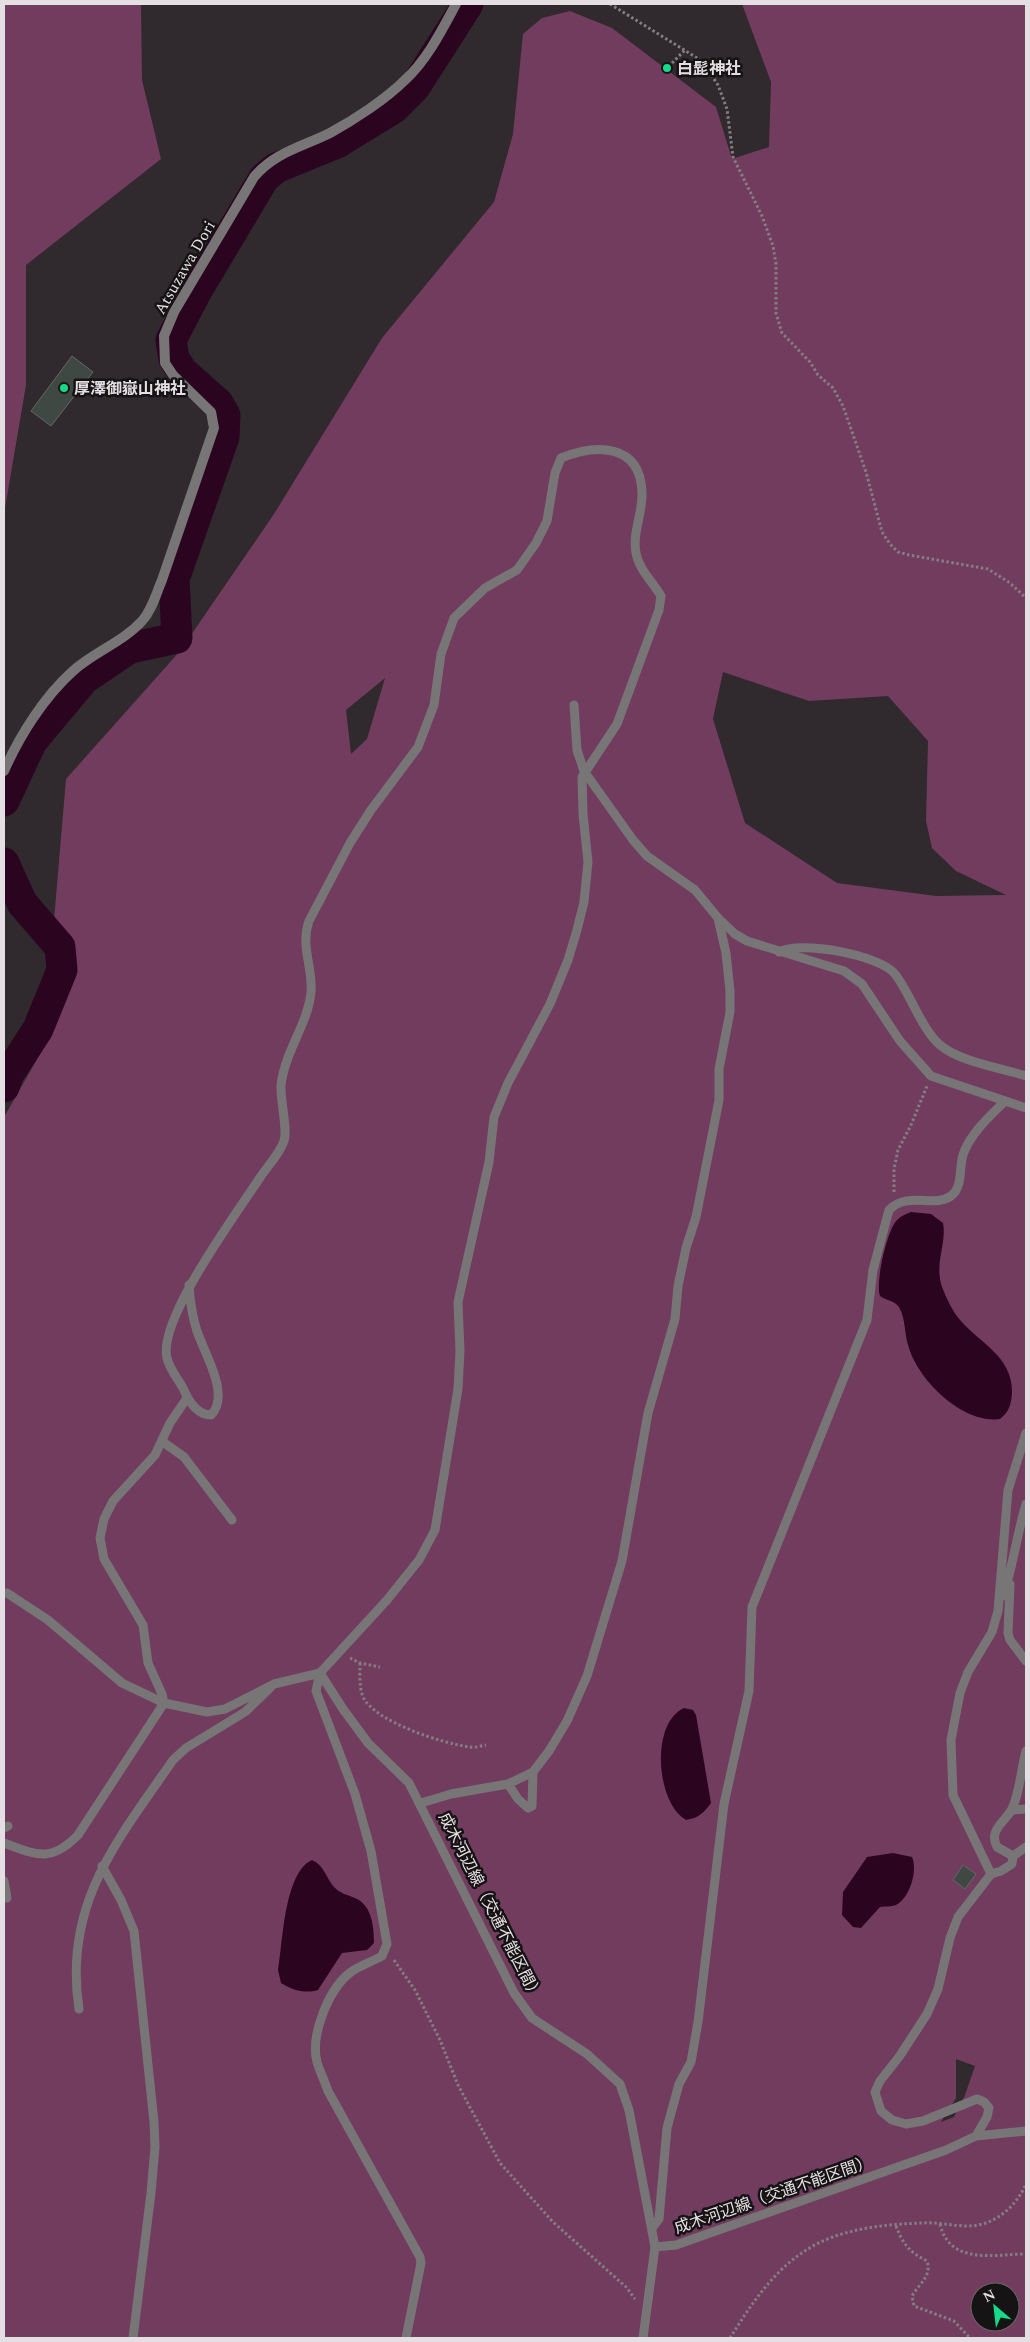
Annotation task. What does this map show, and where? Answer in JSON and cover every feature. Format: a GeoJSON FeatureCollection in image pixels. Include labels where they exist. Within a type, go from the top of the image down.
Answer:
{"type":"FeatureCollection","features":[{"type":"Feature","properties":{"kind":"street","name":"Atsuzawa Dori"},"geometry":{"type":"LineString","coordinates":[[4,771],[23,734],[67,677],[142,621],[156,595],[214,428],[211,412],[173,375],[165,363],[164,336],[174,312],[254,177],[262,167],[286,151],[329,134],[393,91],[424,58],[456,4]]}},
{"type":"Feature","properties":{"kind":"lane"},"geometry":{"type":"LineString","coordinates":[[7,1593],[48,1620],[122,1683],[164,1703],[206,1712],[225,1709],[274,1684],[320,1673],[340,1653],[419,1560],[435,1530],[458,1389],[460,1351],[458,1302],[489,1162],[494,1117],[508,1083],[550,1004],[568,960],[584,902],[588,862],[581,786],[584,771],[617,724],[655,624],[661,596],[644,571],[636,554],[635,543],[642,493],[636,471],[624,456],[606,448],[578,451],[561,458],[554,472],[547,521],[536,544],[518,570],[485,588],[454,618],[441,654],[434,705],[418,747],[370,810],[355,834],[305,934],[311,991],[306,1014],[290,1051],[281,1085],[284,1141],[190,1285],[173,1323],[167,1349],[167,1358],[187,1398],[197,1411],[205,1415],[211,1415],[218,1406],[218,1392],[197,1331],[190,1302],[190,1285]]}},
{"type":"Feature","properties":{"kind":"lane"},"geometry":{"type":"LineString","coordinates":[[574,705],[577,750],[584,771],[633,840],[647,856],[695,890],[718,918],[735,934],[747,941],[844,971],[854,976],[862,984],[900,1041],[930,1076],[1026,1108]]}},
{"type":"Feature","properties":{"kind":"lane"},"geometry":{"type":"LineString","coordinates":[[421,1803],[451,1794],[508,1784],[532,1772],[549,1752],[567,1721],[587,1676],[622,1561],[648,1412],[675,1319],[678,1286],[698,1208],[717,1109],[719,1069],[730,1012],[726,953],[718,918]]}},
{"type":"Feature","properties":{"kind":"lane"},"geometry":{"type":"LineString","coordinates":[[779,952],[786,949],[816,948],[849,954],[891,970],[942,1046],[973,1060],[1026,1076]]}},
{"type":"Feature","properties":{"kind":"lane"},"geometry":{"type":"LineString","coordinates":[[652,2228],[659,2219],[667,2128],[679,2084],[691,2062],[698,2022],[726,1787],[749,1691],[752,1607],[867,1320],[873,1270],[885,1219],[894,1205],[921,1199],[941,1200],[950,1196],[960,1181],[959,1169],[971,1138],[1005,1101]]}},
{"type":"Feature","properties":{"kind":"lane"},"geometry":{"type":"LineString","coordinates":[[4,1843],[36,1855],[47,1855],[68,1845],[78,1835],[164,1703],[148,1663],[142,1625],[104,1559],[100,1538],[104,1519],[113,1501],[155,1456],[170,1423],[187,1398]]}},
{"type":"Feature","properties":{"kind":"lane"},"geometry":{"type":"LineString","coordinates":[[998,1611],[1008,1490],[1026,1433]]}},
{"type":"Feature","properties":{"kind":"lane"},"geometry":{"type":"LineString","coordinates":[[162,1442],[184,1457],[232,1520]]}},
{"type":"Feature","properties":{"kind":"lane"},"geometry":{"type":"LineString","coordinates":[[1026,1504],[1016,1539],[1010,1576],[1008,1633],[1010,1640],[1026,1661]]}},
{"type":"Feature","properties":{"kind":"lane"},"geometry":{"type":"LineString","coordinates":[[991,1874],[953,1794],[951,1740],[960,1693],[968,1672],[992,1632],[1010,1576]]}},
{"type":"Feature","properties":{"kind":"lane"},"geometry":{"type":"LineString","coordinates":[[320,1673],[316,1692],[352,1786],[371,1851],[387,1944],[382,1956],[356,1968],[344,1978],[338,1987],[323,2014],[317,2039],[316,2055],[328,2091],[420,2257],[421,2263],[406,2338]]}},
{"type":"Feature","properties":{"kind":"lane","name":"成木河辺線（交通不能区間）"},"geometry":{"type":"LineString","coordinates":[[320,1673],[343,1710],[368,1743],[409,1783],[421,1803],[514,1993],[532,2018],[587,2054],[620,2084],[629,2110],[655,2247],[685,2242],[946,2150],[976,2136],[1026,2131]]}},
{"type":"Feature","properties":{"kind":"lane"},"geometry":{"type":"LineString","coordinates":[[79,2009],[76,1985],[79,1939],[90,1894],[102,1866],[117,1840],[173,1760],[186,1748],[245,1712],[274,1684]]}},
{"type":"Feature","properties":{"kind":"lane"},"geometry":{"type":"LineString","coordinates":[[1013,1856],[996,1847],[994,1836],[996,1830],[1012,1810],[1026,1751]]}},
{"type":"Feature","properties":{"kind":"lane"},"geometry":{"type":"LineString","coordinates":[[508,1784],[528,1808],[532,1806],[534,1798],[532,1772]]}},
{"type":"Feature","properties":{"kind":"lane"},"geometry":{"type":"LineString","coordinates":[[1012,1810],[1026,1809]]}},
{"type":"Feature","properties":{"kind":"lane"},"geometry":{"type":"LineString","coordinates":[[976,2136],[987,2117],[989,2108],[984,2102],[977,2099],[967,2101],[924,2121],[906,2124],[892,2120],[881,2112],[875,2092],[880,2081],[899,2057],[927,2014],[938,1989],[950,1938],[958,1917],[991,1874],[1001,1871],[1012,1864],[1013,1856],[1026,1847]]}},
{"type":"Feature","properties":{"kind":"lane"},"geometry":{"type":"LineString","coordinates":[[102,1866],[121,1900],[134,1930],[154,2122],[155,2147],[151,2193],[133,2338]]}},
{"type":"Feature","properties":{"kind":"lane"},"geometry":{"type":"LineString","coordinates":[[4,1881],[7,1898]]}},
{"type":"Feature","properties":{"kind":"lane"},"geometry":{"type":"LineString","coordinates":[[643,2338],[655,2247]]}},
{"type":"Feature","properties":{"kind":"path"},"geometry":{"type":"LineString","coordinates":[[610,4],[702,61],[723,98],[730,148],[741,175],[762,216],[772,246],[776,264],[776,313],[782,333],[810,362],[818,375],[834,388],[843,406],[866,472],[882,532],[890,544],[898,552],[909,555],[988,568],[1010,583],[1026,598]]}},
{"type":"Feature","properties":{"kind":"path"},"geometry":{"type":"LineString","coordinates":[[672,63],[685,50]]}},
{"type":"Feature","properties":{"kind":"path"},"geometry":{"type":"LineString","coordinates":[[894,1205],[895,1159],[912,1125],[930,1076]]}},
{"type":"Feature","properties":{"kind":"path"},"geometry":{"type":"LineString","coordinates":[[340,1653],[360,1663],[380,1667]]}},
{"type":"Feature","properties":{"kind":"path"},"geometry":{"type":"LineString","coordinates":[[360,1663],[360,1688],[364,1698],[381,1715],[400,1725],[450,1742],[471,1747],[486,1745]]}},
{"type":"Feature","properties":{"kind":"path"},"geometry":{"type":"LineString","coordinates":[[387,1944],[396,1964],[415,1990],[440,2040],[458,2085],[500,2163],[553,2222],[626,2287],[637,2303]]}},
{"type":"Feature","properties":{"kind":"path"},"geometry":{"type":"LineString","coordinates":[[730,2338],[771,2278],[795,2257],[828,2238],[864,2227],[896,2226],[926,2222],[970,2226],[994,2219],[1014,2205],[1026,2184]]}},
{"type":"Feature","properties":{"kind":"path"},"geometry":{"type":"LineString","coordinates":[[940,2224],[942,2233],[948,2241],[970,2254],[980,2257],[1026,2254]]}},
{"type":"Feature","properties":{"kind":"path"},"geometry":{"type":"LineString","coordinates":[[896,2226],[905,2246],[911,2253],[927,2261],[929,2266],[926,2278],[912,2296],[914,2306],[954,2321],[970,2338]]}},
{"type":"Feature","properties":{"kind":"shaded area"},"geometry":{"type":"Polygon","coordinates":[[[4,4],[141,4],[142,80],[161,159],[26,265],[26,385],[4,514],[4,4]]]}},
{"type":"Feature","properties":{"kind":"shaded area"},"geometry":{"type":"Polygon","coordinates":[[[742,4],[1026,4],[1026,2338],[4,2338],[4,1117],[43,1049],[66,779],[180,651],[274,514],[382,338],[494,202],[513,134],[523,34],[542,18],[570,11],[612,28],[716,107],[732,159],[769,147],[771,82],[742,4]],[[723,672],[713,719],[745,823],[837,883],[936,896],[1006,895],[956,871],[932,848],[926,821],[928,741],[888,696],[809,701],[723,672]],[[385,678],[346,710],[351,754],[367,739],[385,678]],[[956,2059],[956,2098],[941,2122],[954,2117],[965,2095],[975,2066],[956,2059]]]}},
{"type":"Feature","properties":{"kind":"shaded area"},"geometry":{"type":"Polygon","coordinates":[[[911,1212],[931,1214],[943,1223],[944,1231],[939,1270],[942,1287],[952,1309],[961,1321],[1002,1360],[1007,1370],[1011,1381],[1012,1397],[1007,1411],[1000,1419],[986,1419],[972,1415],[944,1398],[932,1386],[914,1361],[907,1343],[903,1317],[899,1307],[880,1296],[879,1280],[889,1234],[897,1220],[911,1212]]]}},
{"type":"Feature","properties":{"kind":"shaded area"},"geometry":{"type":"Polygon","coordinates":[[[684,1708],[693,1710],[696,1715],[711,1803],[700,1815],[686,1820],[676,1811],[668,1797],[663,1781],[661,1763],[666,1729],[673,1716],[684,1708]]]}},
{"type":"Feature","properties":{"kind":"shaded area"},"geometry":{"type":"Polygon","coordinates":[[[893,1853],[912,1857],[914,1869],[909,1890],[896,1905],[880,1907],[861,1928],[853,1927],[842,1915],[843,1892],[867,1857],[893,1853]]]}},
{"type":"Feature","properties":{"kind":"shaded area"},"geometry":{"type":"Polygon","coordinates":[[[312,1860],[322,1868],[336,1889],[361,1901],[365,1906],[371,1917],[374,1943],[367,1950],[342,1953],[318,1990],[303,1991],[290,1988],[281,1983],[278,1970],[290,1893],[303,1867],[312,1860]]]}},
{"type":"Feature","properties":{"kind":"building"},"geometry":{"type":"Polygon","coordinates":[[[72,356],[93,372],[51,426],[31,411],[72,356]]]}},
{"type":"Feature","properties":{"kind":"building"},"geometry":{"type":"Polygon","coordinates":[[[963,1865],[976,1874],[965,1889],[953,1880],[963,1865]]]}},
{"type":"Feature","properties":{"kind":"waterway"},"geometry":{"type":"LineString","coordinates":[[4,801],[32,741],[84,679],[130,648],[177,638],[174,579],[224,437],[225,415],[218,403],[183,372],[174,359],[171,340],[196,292],[264,178],[276,168],[337,143],[394,108],[415,87],[468,4]]}},
{"type":"Feature","properties":{"kind":"waterway"},"geometry":{"type":"LineString","coordinates":[[4,863],[22,903],[60,947],[62,970],[38,1029],[8,1075],[4,1087]]}},
{"type":"Feature","properties":{"kind":"place","name":"白髭神社"},"geometry":{"type":"Point","coordinates":[667,68]}},
{"type":"Feature","properties":{"kind":"place","name":"厚澤御嶽山神社"},"geometry":{"type":"Point","coordinates":[64,388]}}]}
